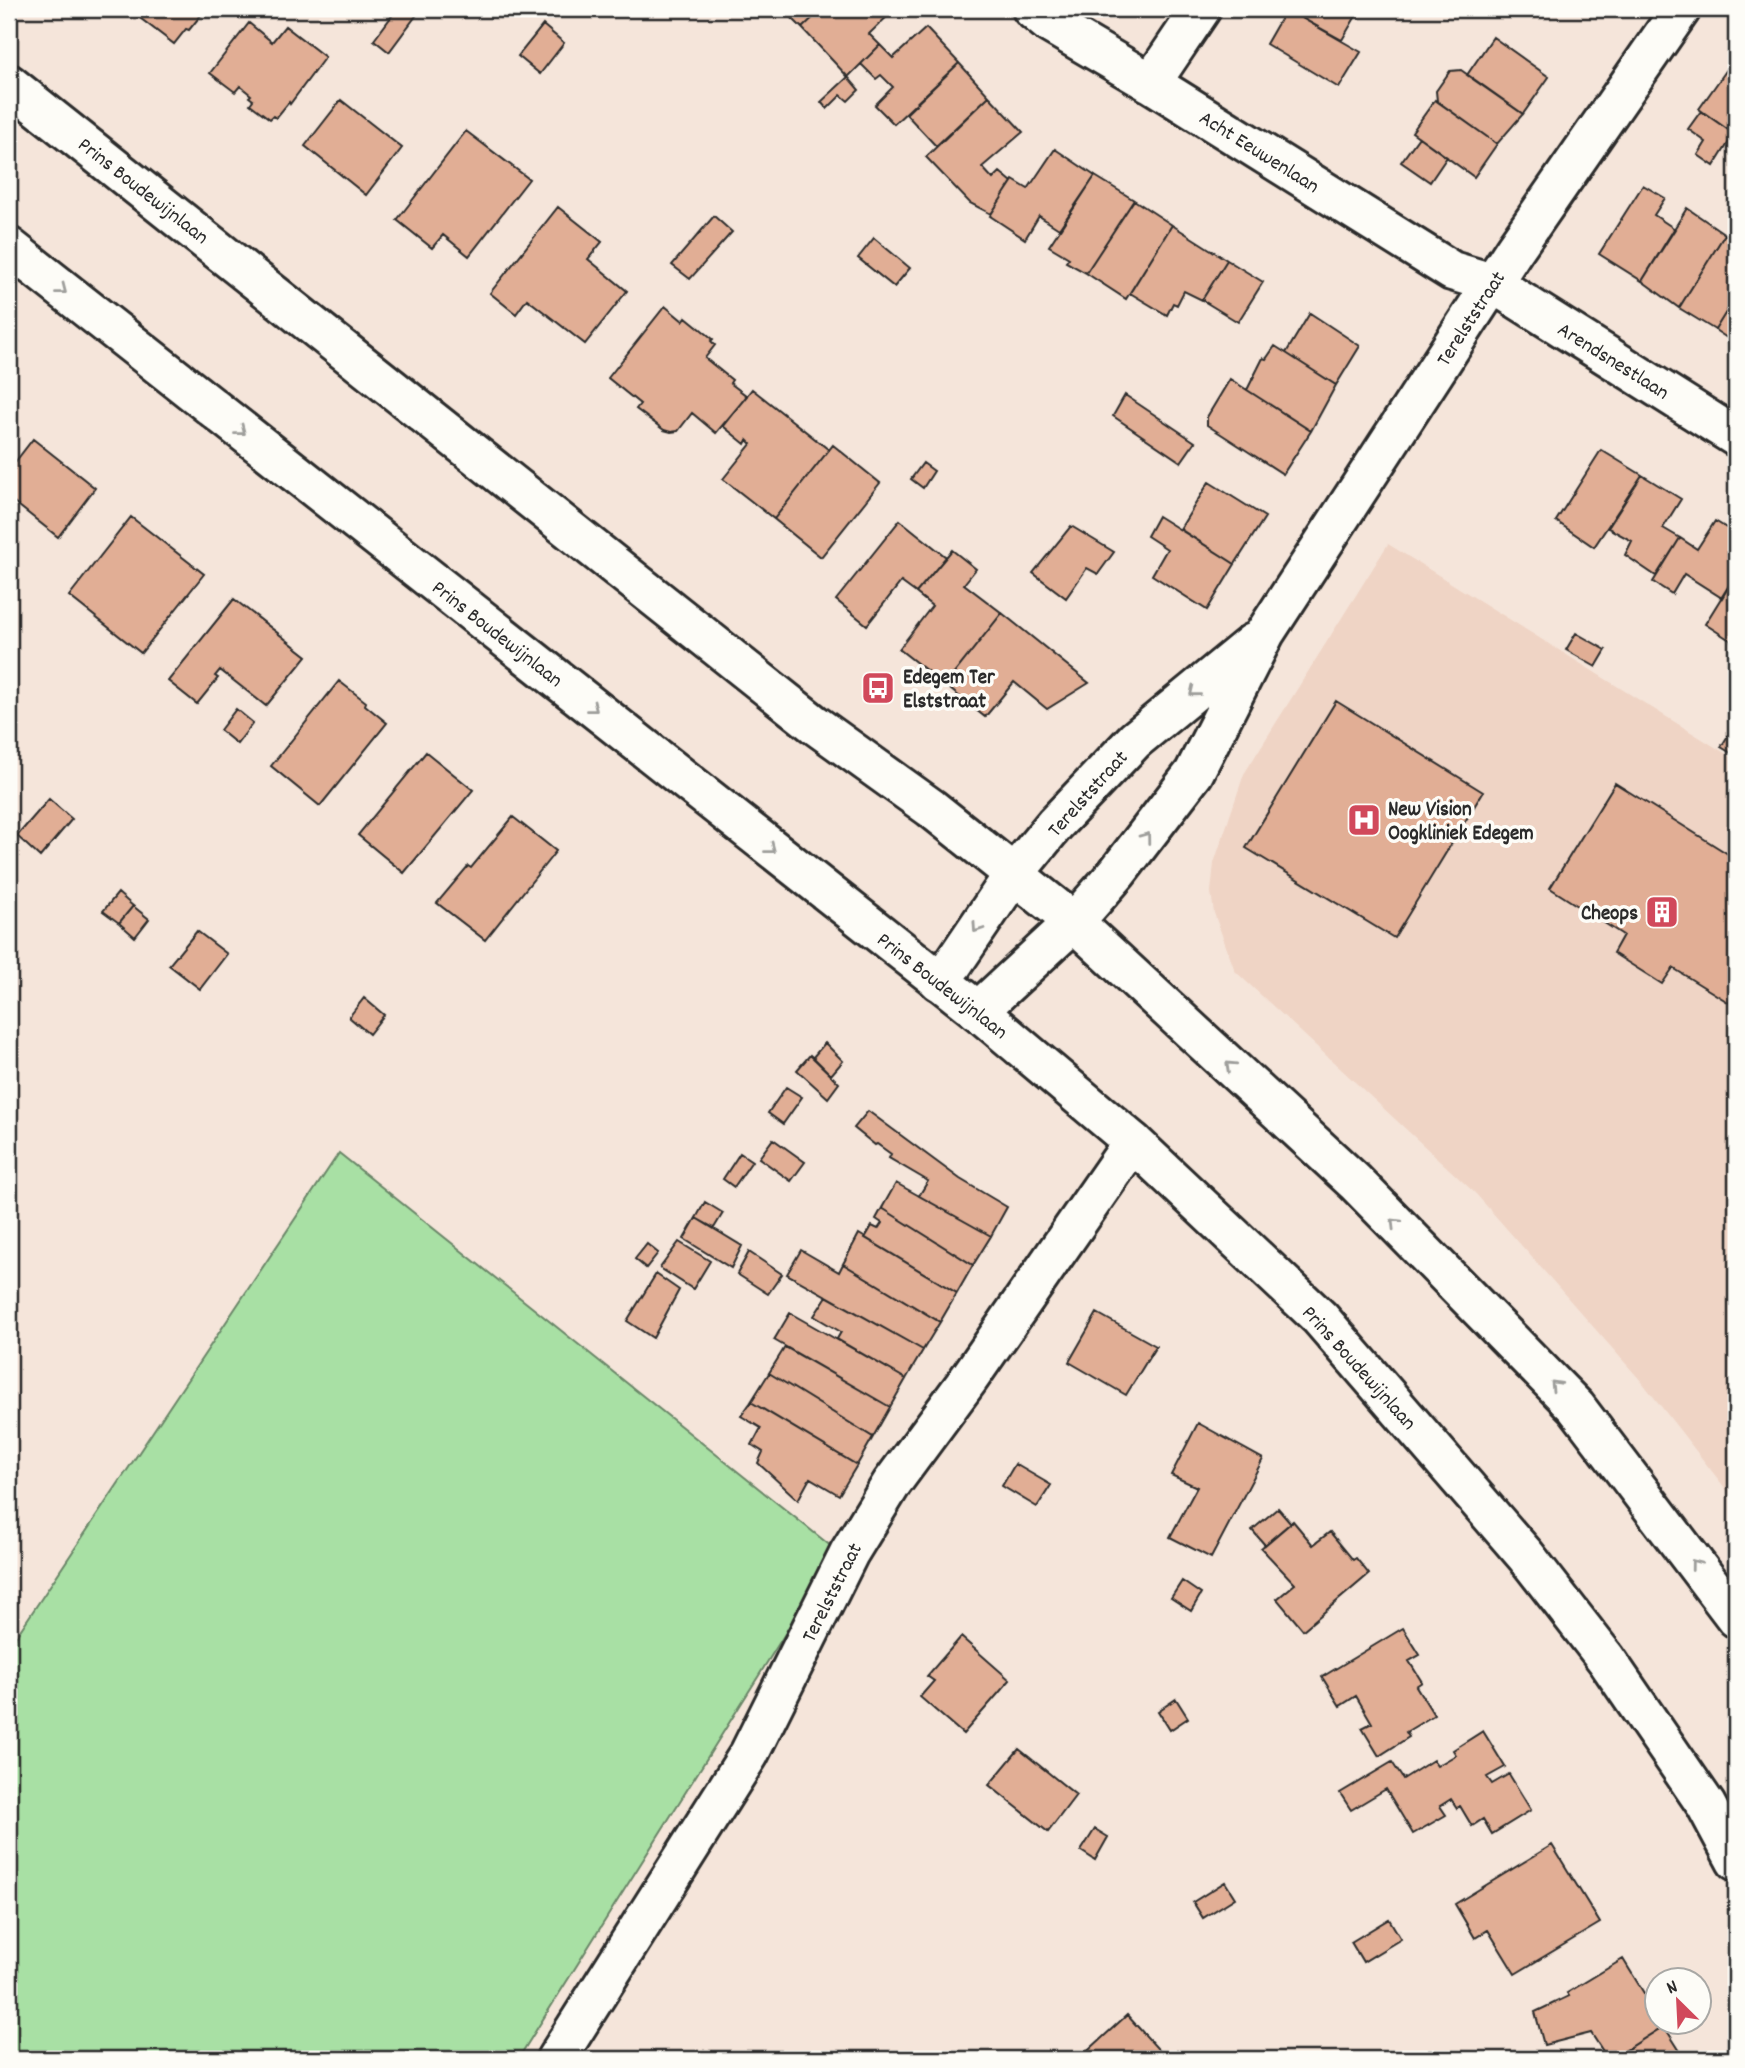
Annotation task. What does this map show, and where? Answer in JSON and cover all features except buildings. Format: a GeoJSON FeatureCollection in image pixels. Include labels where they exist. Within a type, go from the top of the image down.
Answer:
{"type":"FeatureCollection","features":[{"type":"Feature","properties":{"kind":"main road","name":"Acht Eeuwenlaan"},"geometry":{"type":"LineString","coordinates":[[1032,9],[1049,23],[1151,83],[1452,271],[1492,283]]}},
{"type":"Feature","properties":{"kind":"main road"},"geometry":{"type":"LineString","coordinates":[[1151,83],[1201,9]]}},
{"type":"Feature","properties":{"kind":"main road","name":"Terelststraat"},"geometry":{"type":"LineString","coordinates":[[978,1011],[1074,922],[1117,873],[1194,773],[1265,633],[1492,283],[1681,9]]}},
{"type":"Feature","properties":{"kind":"main road","name":"Prins Boudewijnlaan"},"geometry":{"type":"LineString","coordinates":[[9,84],[814,723],[931,808],[1074,922],[1355,1182],[1576,1407],[1736,1618]]}},
{"type":"Feature","properties":{"kind":"main road","name":"Prins Boudewijnlaan"},"geometry":{"type":"LineString","coordinates":[[9,247],[978,1011],[1133,1142],[1320,1318],[1526,1556],[1606,1659],[1676,1760],[1706,1805],[1736,1861]]}},
{"type":"Feature","properties":{"kind":"main road","name":"Arendsnestlaan"},"geometry":{"type":"LineString","coordinates":[[1492,283],[1736,437]]}},
{"type":"Feature","properties":{"kind":"main road","name":"Terelststraat"},"geometry":{"type":"LineString","coordinates":[[939,981],[1014,874],[1055,824],[1135,740],[1265,633]]}},
{"type":"Feature","properties":{"kind":"main road","name":"Terelststraat"},"geometry":{"type":"LineString","coordinates":[[556,2059],[749,1754],[849,1553],[892,1483],[968,1380],[1133,1142]]}},
{"type":"Feature","properties":{"kind":"shaded area"},"geometry":{"type":"Polygon","coordinates":[[[1388,544],[1736,760],[1736,1502],[1642,1382],[1476,1194],[1235,971],[1214,913],[1211,892],[1214,863],[1244,774],[1388,544]]]}},
{"type":"Feature","properties":{"kind":"green space"},"geometry":{"type":"Polygon","coordinates":[[[339,1153],[837,1551],[518,2059],[9,2059],[9,1647],[339,1153]]]}},
{"type":"Feature","properties":{"kind":"place","name":"Edegem Ter Elststraat"},"geometry":{"type":"Point","coordinates":[878,688]}},
{"type":"Feature","properties":{"kind":"place","name":"New Vision Oogkliniek Edegem"},"geometry":{"type":"Point","coordinates":[1364,820]}},
{"type":"Feature","properties":{"kind":"place","name":"Cheops"},"geometry":{"type":"Point","coordinates":[1662,912]}}]}
